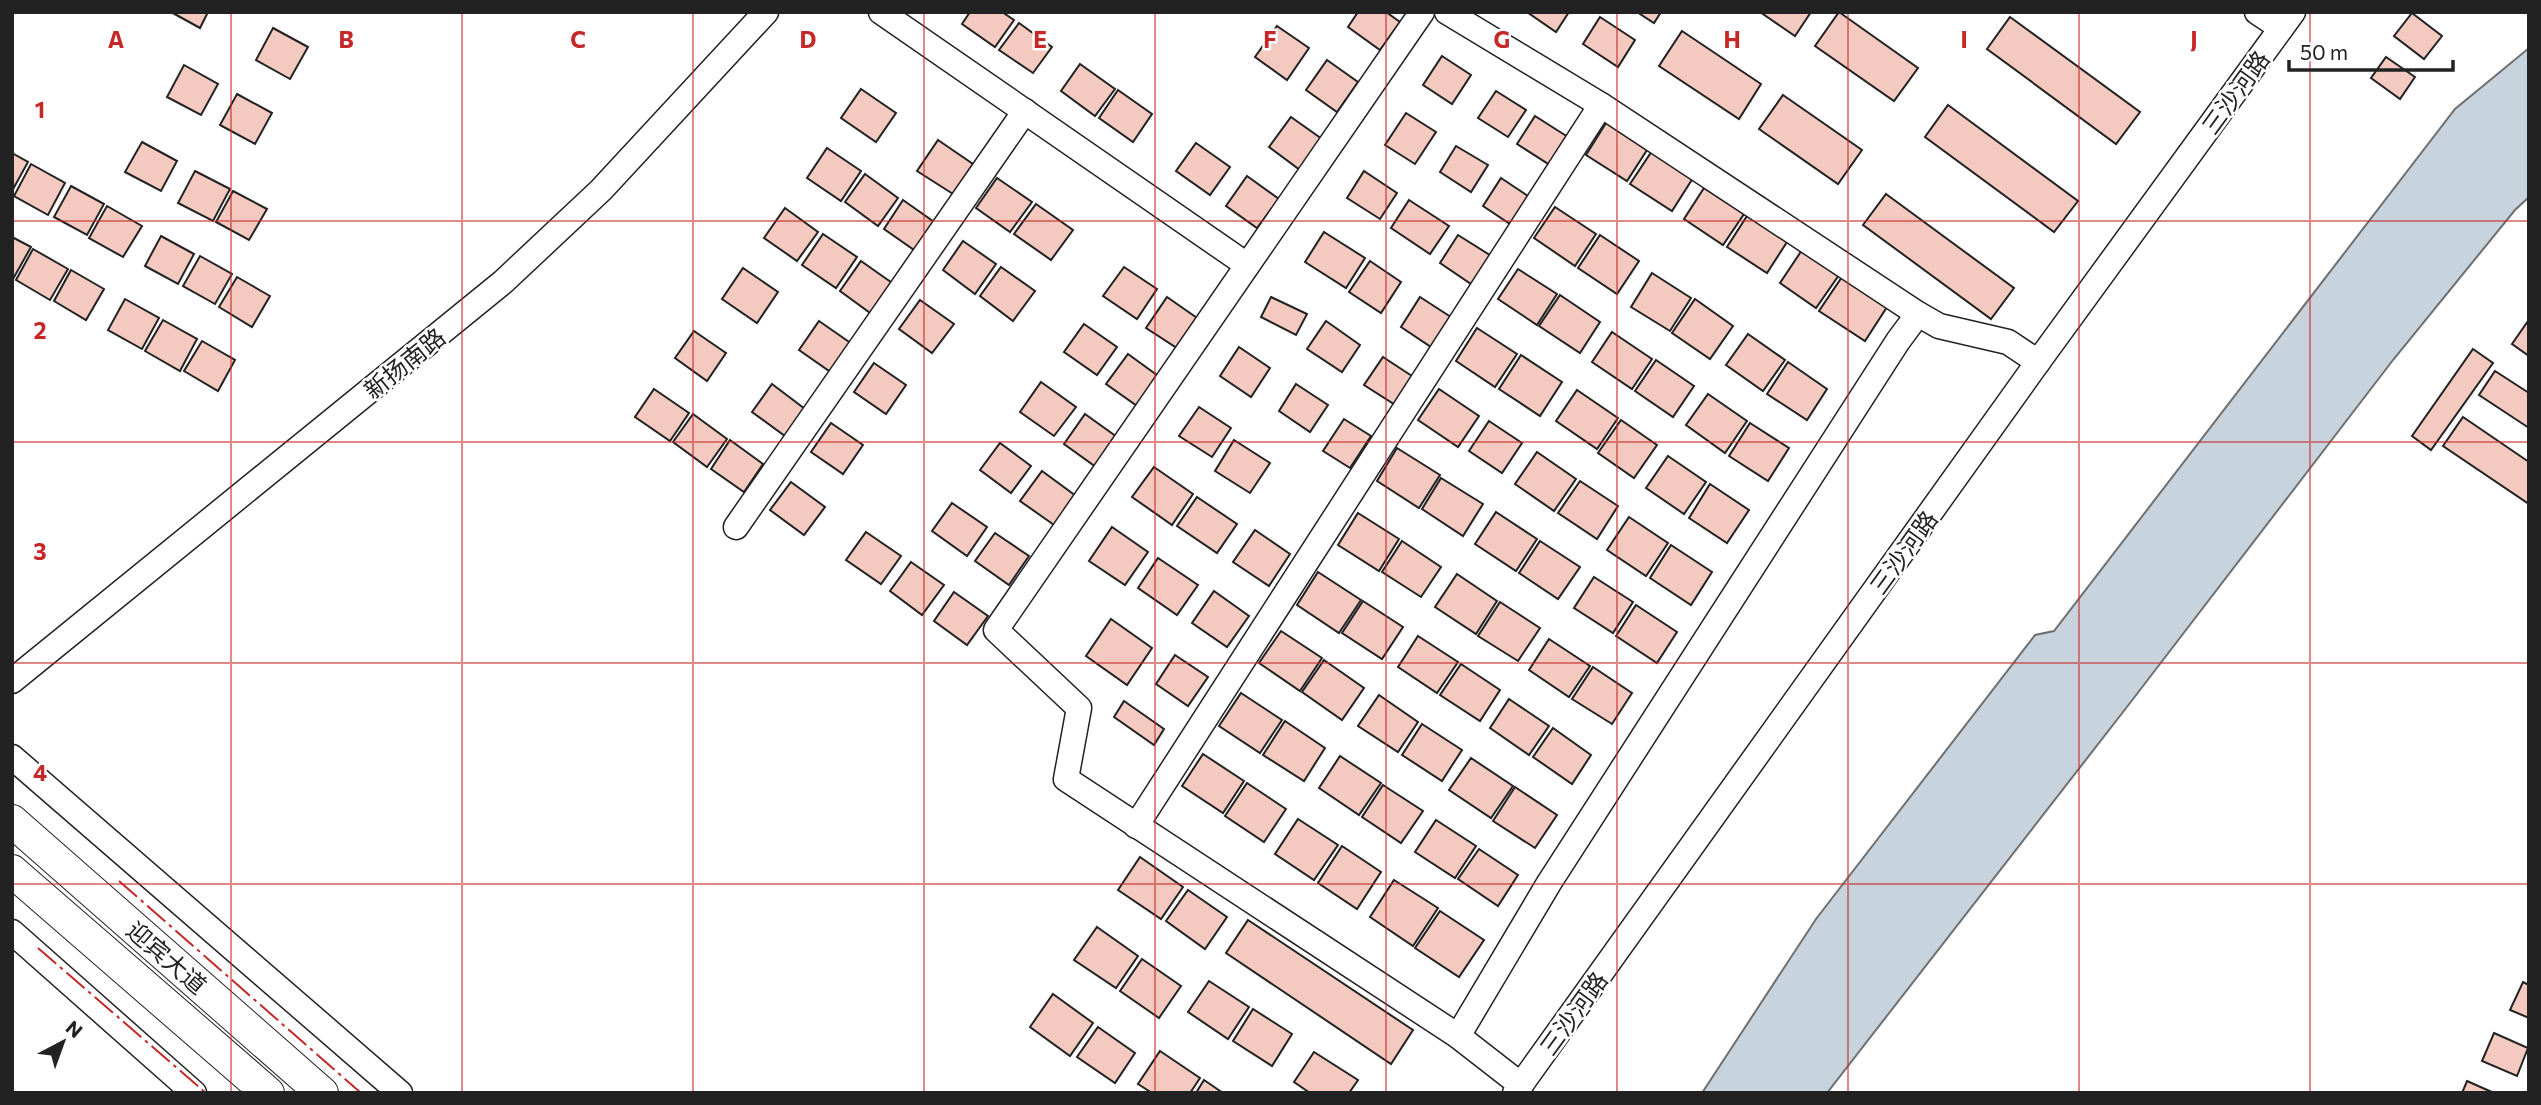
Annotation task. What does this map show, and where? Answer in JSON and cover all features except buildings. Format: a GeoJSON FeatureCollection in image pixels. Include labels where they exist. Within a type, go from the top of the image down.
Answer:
{"type":"FeatureCollection","features":[{"type":"Feature","properties":{"kind":"main road","name":"迎宾大道"},"geometry":{"type":"LineString","coordinates":[[12,821],[322,1093]]}},
{"type":"Feature","properties":{"kind":"main road","name":"迎宾大道"},"geometry":{"type":"LineString","coordinates":[[12,871],[268,1093]]}},
{"type":"Feature","properties":{"kind":"street","name":"新扬南路"},"geometry":{"type":"LineString","coordinates":[[12,681],[503,282],[601,190],[766,12]]}},
{"type":"Feature","properties":{"kind":"street"},"geometry":{"type":"LineString","coordinates":[[881,12],[1247,265]]}},
{"type":"Feature","properties":{"kind":"street"},"geometry":{"type":"LineString","coordinates":[[1422,12],[996,629],[1079,708],[1066,779],[1458,1036],[1518,1089]]}},
{"type":"Feature","properties":{"kind":"street"},"geometry":{"type":"LineString","coordinates":[[1447,12],[1601,105],[1918,314],[1939,326],[2008,342],[2038,362]]}},
{"type":"Feature","properties":{"kind":"street"},"geometry":{"type":"LineString","coordinates":[[2257,12],[2287,20]]}},
{"type":"Feature","properties":{"kind":"street","name":"三沙河路"},"geometry":{"type":"LineString","coordinates":[[1518,1089],[2038,362],[2287,20]]}},
{"type":"Feature","properties":{"kind":"street"},"geometry":{"type":"LineString","coordinates":[[1136,826],[1601,105]]}},
{"type":"Feature","properties":{"kind":"street"},"geometry":{"type":"LineString","coordinates":[[736,527],[1025,111]]}},
{"type":"Feature","properties":{"kind":"street"},"geometry":{"type":"LineString","coordinates":[[1458,1036],[1556,871],[1918,314]]}},
{"type":"Feature","properties":{"kind":"street"},"geometry":{"type":"LineString","coordinates":[[12,757],[400,1093]]}},
{"type":"Feature","properties":{"kind":"street"},"geometry":{"type":"LineString","coordinates":[[12,932],[194,1093]]}},
{"type":"Feature","properties":{"kind":"shaded area"},"geometry":{"type":"Polygon","coordinates":[[[2529,48],[2529,197],[2515,210],[2393,360],[1827,1093],[1702,1093],[1816,919],[2035,635],[2054,631],[2455,109],[2529,48]]]}},
{"type":"Feature","properties":{"kind":"power"},"geometry":{"type":"LineString","coordinates":[[119,881],[361,1093]]}},
{"type":"Feature","properties":{"kind":"power"},"geometry":{"type":"LineString","coordinates":[[38,948],[206,1093]]}}]}
